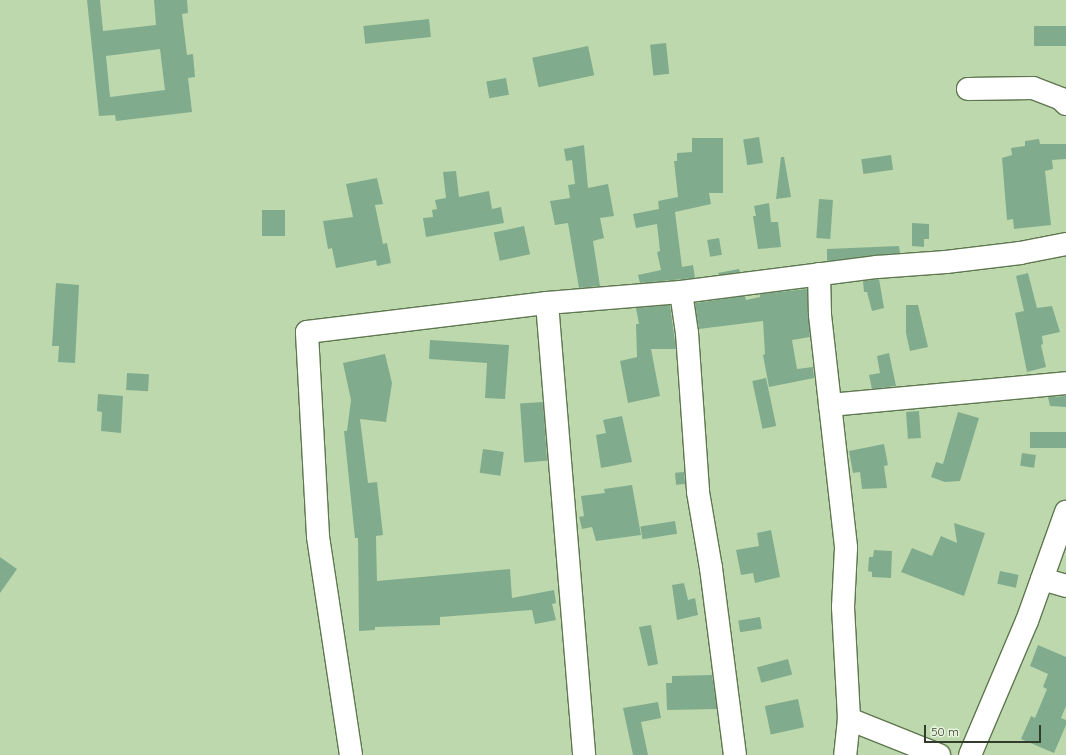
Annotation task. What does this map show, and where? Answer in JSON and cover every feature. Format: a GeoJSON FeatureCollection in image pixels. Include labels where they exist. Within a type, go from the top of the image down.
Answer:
{"type":"FeatureCollection","features":[{"type":"Feature","properties":{"kind":"street"},"geometry":{"type":"LineString","coordinates":[[968,89],[1033,88],[1060,99],[1066,104]]}},
{"type":"Feature","properties":{"kind":"street"},"geometry":{"type":"LineString","coordinates":[[351,755],[318,536],[307,332],[547,303],[681,292],[819,274],[1005,255],[1066,244]]}},
{"type":"Feature","properties":{"kind":"street"},"geometry":{"type":"LineString","coordinates":[[819,274],[820,315],[846,548],[843,607],[849,719],[845,755]]}},
{"type":"Feature","properties":{"kind":"street"},"geometry":{"type":"LineString","coordinates":[[681,292],[687,333],[698,492],[711,568],[720,654],[735,755]]}},
{"type":"Feature","properties":{"kind":"street"},"geometry":{"type":"LineString","coordinates":[[547,303],[584,755]]}},
{"type":"Feature","properties":{"kind":"street"},"geometry":{"type":"LineString","coordinates":[[830,405],[1066,383]]}},
{"type":"Feature","properties":{"kind":"street"},"geometry":{"type":"LineString","coordinates":[[970,755],[1042,580],[1066,512]]}},
{"type":"Feature","properties":{"kind":"street"},"geometry":{"type":"LineString","coordinates":[[1042,580],[1066,586]]}},
{"type":"Feature","properties":{"kind":"street"},"geometry":{"type":"LineString","coordinates":[[849,719],[939,755]]}},
{"type":"Feature","properties":{"kind":"building"},"geometry":{"type":"Polygon","coordinates":[[[87,0],[100,0],[103,31],[156,25],[154,0],[187,0],[188,13],[182,14],[187,55],[193,54],[195,77],[188,78],[192,112],[116,121],[115,115],[99,116],[87,0]],[[160,49],[106,56],[110,97],[165,90],[160,49]]]}},
{"type":"Feature","properties":{"kind":"building"},"geometry":{"type":"Polygon","coordinates":[[[429,19],[431,37],[365,44],[363,26],[429,19]]]}},
{"type":"Feature","properties":{"kind":"building"},"geometry":{"type":"Polygon","coordinates":[[[1034,26],[1066,26],[1066,46],[1034,46],[1034,26]]]}},
{"type":"Feature","properties":{"kind":"building"},"geometry":{"type":"Polygon","coordinates":[[[666,43],[669,74],[653,76],[650,45],[666,43]]]}},
{"type":"Feature","properties":{"kind":"building"},"geometry":{"type":"Polygon","coordinates":[[[588,46],[594,75],[538,87],[532,58],[588,46]]]}},
{"type":"Feature","properties":{"kind":"building"},"geometry":{"type":"Polygon","coordinates":[[[506,78],[509,95],[489,98],[486,81],[506,78]]]}},
{"type":"Feature","properties":{"kind":"building"},"geometry":{"type":"Polygon","coordinates":[[[759,137],[763,163],[747,165],[743,140],[759,137]]]}},
{"type":"Feature","properties":{"kind":"building"},"geometry":{"type":"Polygon","coordinates":[[[692,138],[723,138],[723,193],[709,193],[711,204],[675,212],[682,267],[693,265],[695,278],[640,283],[638,275],[661,270],[657,252],[660,251],[657,224],[636,228],[633,214],[659,209],[658,201],[678,197],[674,161],[677,161],[677,153],[692,152],[692,138]]]}},
{"type":"Feature","properties":{"kind":"building"},"geometry":{"type":"Polygon","coordinates":[[[1039,139],[1040,144],[1066,144],[1066,159],[1052,160],[1053,169],[1045,171],[1051,225],[1014,229],[1013,219],[1007,220],[1002,158],[1012,155],[1011,148],[1025,146],[1025,141],[1039,139]]]}},
{"type":"Feature","properties":{"kind":"building"},"geometry":{"type":"Polygon","coordinates":[[[584,145],[588,188],[608,184],[614,216],[600,218],[604,238],[593,241],[600,286],[579,288],[568,223],[555,225],[550,201],[570,198],[568,185],[575,184],[572,160],[566,161],[564,149],[584,145]]]}},
{"type":"Feature","properties":{"kind":"building"},"geometry":{"type":"Polygon","coordinates":[[[891,155],[893,170],[863,174],[861,159],[891,155]]]}},
{"type":"Feature","properties":{"kind":"building"},"geometry":{"type":"Polygon","coordinates":[[[781,157],[784,157],[791,197],[776,199],[781,157]]]}},
{"type":"Feature","properties":{"kind":"building"},"geometry":{"type":"Polygon","coordinates":[[[456,171],[459,197],[489,191],[492,209],[501,207],[504,223],[426,237],[423,218],[433,217],[432,210],[437,209],[435,200],[446,198],[443,172],[456,171]]]}},
{"type":"Feature","properties":{"kind":"building"},"geometry":{"type":"Polygon","coordinates":[[[377,178],[383,204],[375,205],[383,244],[387,243],[391,263],[377,266],[376,260],[336,268],[332,248],[328,249],[323,221],[353,217],[346,184],[377,178]]]}},
{"type":"Feature","properties":{"kind":"building"},"geometry":{"type":"Polygon","coordinates":[[[819,199],[833,200],[830,239],[816,238],[819,199]]]}},
{"type":"Feature","properties":{"kind":"building"},"geometry":{"type":"Polygon","coordinates":[[[769,203],[771,222],[778,222],[781,247],[758,249],[753,216],[756,216],[754,206],[769,203]]]}},
{"type":"Feature","properties":{"kind":"building"},"geometry":{"type":"Polygon","coordinates":[[[262,210],[285,210],[285,236],[262,236],[262,210]]]}},
{"type":"Feature","properties":{"kind":"building"},"geometry":{"type":"Polygon","coordinates":[[[912,223],[929,224],[929,239],[924,239],[924,247],[912,246],[912,223]]]}},
{"type":"Feature","properties":{"kind":"building"},"geometry":{"type":"Polygon","coordinates":[[[524,226],[530,254],[500,261],[494,232],[524,226]]]}},
{"type":"Feature","properties":{"kind":"building"},"geometry":{"type":"Polygon","coordinates":[[[719,238],[722,255],[710,257],[707,240],[719,238]]]}},
{"type":"Feature","properties":{"kind":"building"},"geometry":{"type":"Polygon","coordinates":[[[899,246],[900,253],[827,261],[827,249],[899,246]]]}},
{"type":"Feature","properties":{"kind":"building"},"geometry":{"type":"Polygon","coordinates":[[[739,269],[740,272],[719,275],[718,273],[739,269]]]}},
{"type":"Feature","properties":{"kind":"building"},"geometry":{"type":"Polygon","coordinates":[[[1028,273],[1037,308],[1052,306],[1060,332],[1042,336],[1043,344],[1041,345],[1046,367],[1027,372],[1015,313],[1024,311],[1016,276],[1028,273]]]}},
{"type":"Feature","properties":{"kind":"building"},"geometry":{"type":"Polygon","coordinates":[[[879,279],[884,308],[872,311],[867,292],[864,292],[863,281],[879,279]]]}},
{"type":"Feature","properties":{"kind":"building"},"geometry":{"type":"Polygon","coordinates":[[[56,283],[79,285],[75,363],[58,362],[59,346],[52,346],[56,283]]]}},
{"type":"Feature","properties":{"kind":"building"},"geometry":{"type":"Polygon","coordinates":[[[807,289],[810,337],[792,340],[797,369],[813,367],[814,378],[769,387],[763,355],[765,354],[763,321],[699,329],[695,303],[745,296],[746,300],[760,297],[760,294],[807,289]]]}},
{"type":"Feature","properties":{"kind":"building"},"geometry":{"type":"Polygon","coordinates":[[[670,305],[676,349],[651,349],[660,396],[628,403],[620,361],[637,357],[636,324],[639,324],[636,308],[670,305]]]}},
{"type":"Feature","properties":{"kind":"building"},"geometry":{"type":"Polygon","coordinates":[[[906,305],[918,305],[928,347],[910,351],[906,333],[906,305]]]}},
{"type":"Feature","properties":{"kind":"building"},"geometry":{"type":"Polygon","coordinates":[[[430,340],[509,345],[505,399],[485,398],[487,363],[429,359],[430,340]]]}},
{"type":"Feature","properties":{"kind":"building"},"geometry":{"type":"Polygon","coordinates":[[[889,353],[896,386],[872,389],[869,375],[880,373],[877,356],[889,353]]]}},
{"type":"Feature","properties":{"kind":"building"},"geometry":{"type":"Polygon","coordinates":[[[385,354],[392,383],[386,422],[360,419],[368,483],[377,482],[383,535],[376,536],[377,581],[510,569],[512,598],[554,590],[556,603],[552,604],[556,620],[535,624],[532,610],[440,617],[440,625],[375,627],[375,630],[359,631],[358,538],[355,538],[344,431],[347,431],[351,400],[343,363],[385,354]]]}},
{"type":"Feature","properties":{"kind":"building"},"geometry":{"type":"Polygon","coordinates":[[[127,373],[149,374],[148,391],[126,390],[127,373]]]}},
{"type":"Feature","properties":{"kind":"building"},"geometry":{"type":"Polygon","coordinates":[[[766,378],[776,426],[762,429],[752,381],[766,378]]]}},
{"type":"Feature","properties":{"kind":"building"},"geometry":{"type":"Polygon","coordinates":[[[98,394],[123,396],[121,433],[101,431],[102,412],[97,411],[98,394]]]}},
{"type":"Feature","properties":{"kind":"building"},"geometry":{"type":"Polygon","coordinates":[[[1066,396],[1066,407],[1050,406],[1048,397],[1066,396]]]}},
{"type":"Feature","properties":{"kind":"building"},"geometry":{"type":"Polygon","coordinates":[[[543,402],[547,461],[524,462],[520,404],[543,402]]]}},
{"type":"Feature","properties":{"kind":"building"},"geometry":{"type":"Polygon","coordinates":[[[919,411],[921,438],[908,439],[906,412],[919,411]]]}},
{"type":"Feature","properties":{"kind":"building"},"geometry":{"type":"Polygon","coordinates":[[[958,412],[979,418],[960,481],[945,482],[931,477],[936,462],[943,464],[958,412]]]}},
{"type":"Feature","properties":{"kind":"building"},"geometry":{"type":"Polygon","coordinates":[[[622,416],[632,462],[601,468],[596,435],[606,433],[603,420],[622,416]]]}},
{"type":"Feature","properties":{"kind":"building"},"geometry":{"type":"Polygon","coordinates":[[[1030,432],[1066,432],[1066,448],[1030,448],[1030,432]]]}},
{"type":"Feature","properties":{"kind":"building"},"geometry":{"type":"Polygon","coordinates":[[[884,444],[888,465],[884,466],[887,488],[862,489],[860,472],[853,473],[849,451],[884,444]]]}},
{"type":"Feature","properties":{"kind":"building"},"geometry":{"type":"Polygon","coordinates":[[[483,449],[504,452],[500,476],[480,473],[483,449]]]}},
{"type":"Feature","properties":{"kind":"building"},"geometry":{"type":"Polygon","coordinates":[[[1022,453],[1036,455],[1034,468],[1020,466],[1022,453]]]}},
{"type":"Feature","properties":{"kind":"building"},"geometry":{"type":"Polygon","coordinates":[[[684,472],[685,484],[676,485],[675,473],[684,472]]]}},
{"type":"Feature","properties":{"kind":"building"},"geometry":{"type":"Polygon","coordinates":[[[632,485],[641,535],[596,541],[592,527],[582,529],[579,517],[584,516],[581,496],[605,493],[604,489],[632,485]]]}},
{"type":"Feature","properties":{"kind":"building"},"geometry":{"type":"Polygon","coordinates":[[[675,521],[677,534],[642,539],[640,526],[675,521]]]}},
{"type":"Feature","properties":{"kind":"building"},"geometry":{"type":"Polygon","coordinates":[[[954,523],[985,533],[964,596],[901,572],[912,548],[932,556],[941,536],[957,543],[954,523]]]}},
{"type":"Feature","properties":{"kind":"building"},"geometry":{"type":"Polygon","coordinates":[[[771,530],[780,577],[755,583],[753,573],[741,575],[736,550],[759,546],[757,533],[771,530]]]}},
{"type":"Feature","properties":{"kind":"building"},"geometry":{"type":"Polygon","coordinates":[[[874,550],[892,551],[891,578],[872,577],[872,572],[868,571],[869,557],[873,557],[874,550]]]}},
{"type":"Feature","properties":{"kind":"building"},"geometry":{"type":"Polygon","coordinates":[[[0,557],[17,569],[0,593],[0,557]]]}},
{"type":"Feature","properties":{"kind":"building"},"geometry":{"type":"Polygon","coordinates":[[[1000,571],[1019,575],[1016,588],[997,584],[1000,571]]]}},
{"type":"Feature","properties":{"kind":"building"},"geometry":{"type":"Polygon","coordinates":[[[684,583],[688,600],[695,598],[698,615],[677,620],[672,585],[684,583]]]}},
{"type":"Feature","properties":{"kind":"building"},"geometry":{"type":"Polygon","coordinates":[[[760,617],[762,629],[740,632],[738,620],[760,617]]]}},
{"type":"Feature","properties":{"kind":"building"},"geometry":{"type":"Polygon","coordinates":[[[651,625],[658,664],[648,666],[639,627],[651,625]]]}},
{"type":"Feature","properties":{"kind":"building"},"geometry":{"type":"Polygon","coordinates":[[[1038,645],[1066,657],[1066,706],[1061,718],[1066,720],[1066,725],[1054,753],[1021,739],[1031,716],[1035,718],[1047,689],[1043,687],[1048,674],[1030,666],[1038,645]]]}},
{"type":"Feature","properties":{"kind":"building"},"geometry":{"type":"Polygon","coordinates":[[[788,659],[792,674],[761,683],[757,667],[788,659]]]}},
{"type":"Feature","properties":{"kind":"building"},"geometry":{"type":"Polygon","coordinates":[[[712,675],[717,709],[667,710],[666,683],[672,683],[672,676],[712,675]]]}},
{"type":"Feature","properties":{"kind":"building"},"geometry":{"type":"Polygon","coordinates":[[[798,699],[804,727],[771,734],[765,706],[798,699]]]}},
{"type":"Feature","properties":{"kind":"building"},"geometry":{"type":"Polygon","coordinates":[[[658,702],[661,718],[641,722],[648,755],[633,755],[623,708],[658,702]]]}}]}
